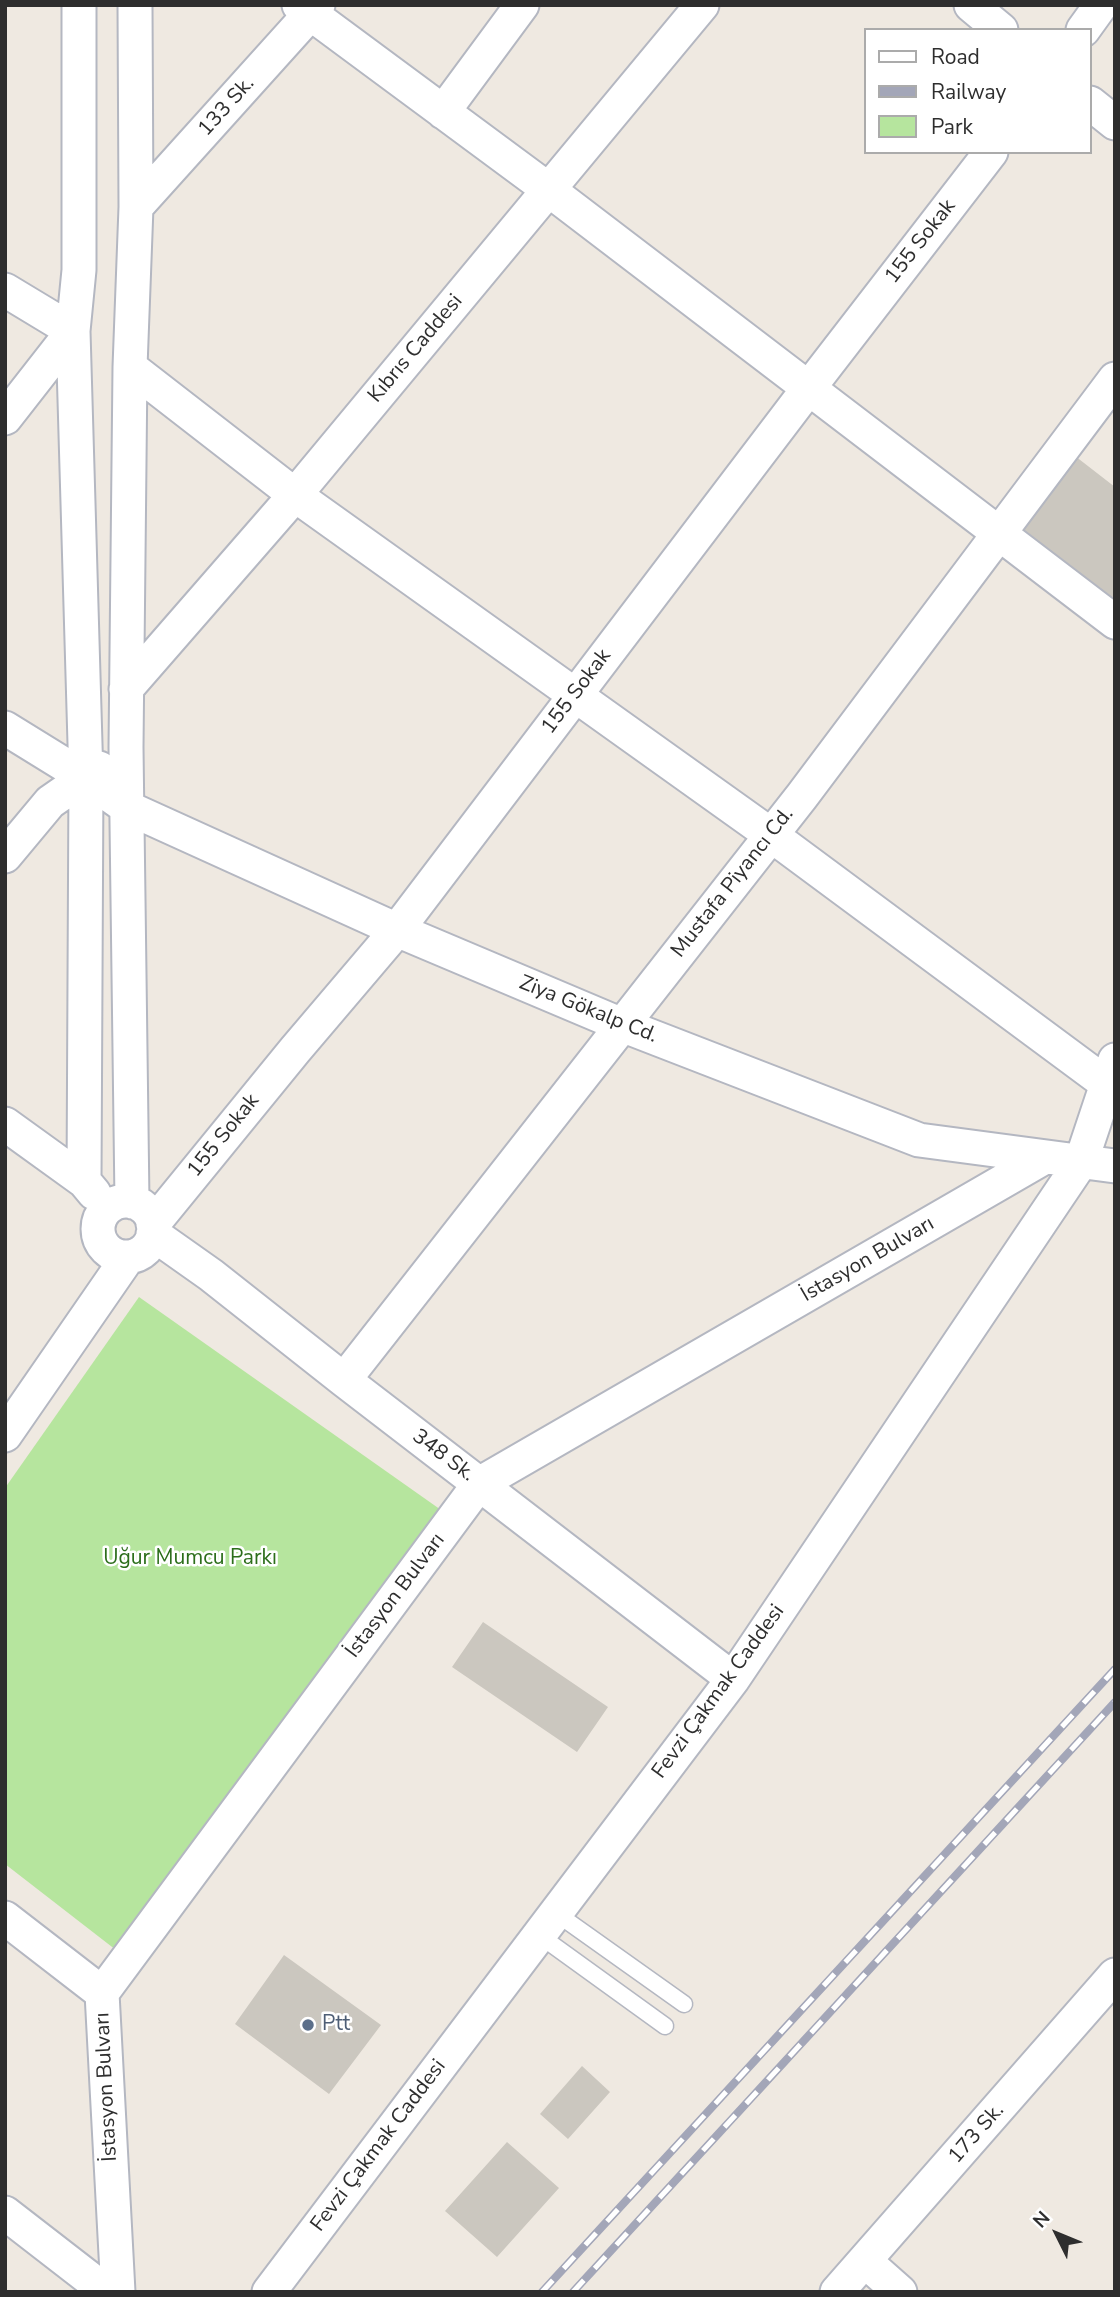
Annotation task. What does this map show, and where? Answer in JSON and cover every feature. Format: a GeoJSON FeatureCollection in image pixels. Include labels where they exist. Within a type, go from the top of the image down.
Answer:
{"type":"FeatureCollection","features":[{"type":"Feature","properties":{"kind":"street"},"geometry":{"type":"LineString","coordinates":[[79,5],[79,270],[73,331],[86,778],[85,1181]]}},
{"type":"Feature","properties":{"kind":"street"},"geometry":{"type":"LineString","coordinates":[[135,5],[136,207],[130,367],[126,807],[136,1217],[144,1250],[128,1257],[117,1256],[107,1250],[100,1241],[97,1230],[100,1218],[136,1217]]}},
{"type":"Feature","properties":{"kind":"street"},"geometry":{"type":"LineString","coordinates":[[443,112],[522,5]]}},
{"type":"Feature","properties":{"kind":"street","name":"Kıbrıs Caddesi"},"geometry":{"type":"LineString","coordinates":[[126,689],[295,495],[702,5]]}},
{"type":"Feature","properties":{"kind":"street"},"geometry":{"type":"LineString","coordinates":[[971,5],[999,28]]}},
{"type":"Feature","properties":{"kind":"street"},"geometry":{"type":"LineString","coordinates":[[1084,28],[1101,5]]}},
{"type":"Feature","properties":{"kind":"street"},"geometry":{"type":"LineString","coordinates":[[309,8],[1115,622]]}},
{"type":"Feature","properties":{"kind":"street","name":"133 Sk."},"geometry":{"type":"LineString","coordinates":[[136,207],[309,8]]}},
{"type":"Feature","properties":{"kind":"street"},"geometry":{"type":"LineString","coordinates":[[1092,105],[1115,123]]}},
{"type":"Feature","properties":{"kind":"street","name":"155 Sokak"},"geometry":{"type":"LineString","coordinates":[[136,1217],[295,1050],[397,930],[988,154]]}},
{"type":"Feature","properties":{"kind":"street"},"geometry":{"type":"LineString","coordinates":[[5,290],[73,331]]}},
{"type":"Feature","properties":{"kind":"street"},"geometry":{"type":"LineString","coordinates":[[5,418],[73,331]]}},
{"type":"Feature","properties":{"kind":"street"},"geometry":{"type":"LineString","coordinates":[[130,367],[295,495],[771,835],[1111,1072]]}},
{"type":"Feature","properties":{"kind":"street","name":"Mustafa Piyancı Cd."},"geometry":{"type":"LineString","coordinates":[[344,1380],[771,835],[1115,379]]}},
{"type":"Feature","properties":{"kind":"street","name":"Ziya Gökalp Cd."},"geometry":{"type":"LineString","coordinates":[[5,728],[86,778],[126,807],[397,930],[622,1025],[919,1140],[1115,1166]]}},
{"type":"Feature","properties":{"kind":"street"},"geometry":{"type":"LineString","coordinates":[[5,856],[50,802],[126,747]]}},
{"type":"Feature","properties":{"kind":"street","name":"Fevzi Çakmak Caddesi"},"geometry":{"type":"LineString","coordinates":[[269,2292],[733,1679],[1081,1162],[1111,1072]]}},
{"type":"Feature","properties":{"kind":"street","name":"348 Sk."},"geometry":{"type":"LineString","coordinates":[[5,1124],[136,1217],[733,1679]]}},
{"type":"Feature","properties":{"kind":"street","name":"İstasyon Bulvarı"},"geometry":{"type":"LineString","coordinates":[[118,2292],[102,1993],[479,1484],[1045,1157]]}},
{"type":"Feature","properties":{"kind":"street"},"geometry":{"type":"LineString","coordinates":[[5,1435],[128,1257]]}},
{"type":"Feature","properties":{"kind":"street"},"geometry":{"type":"LineString","coordinates":[[10,1932],[102,1993]]}},
{"type":"Feature","properties":{"kind":"street","name":"173 Sk."},"geometry":{"type":"LineString","coordinates":[[837,2292],[1115,1975]]}},
{"type":"Feature","properties":{"kind":"street"},"geometry":{"type":"LineString","coordinates":[[5,2213],[107,2292]]}},
{"type":"Feature","properties":{"kind":"street"},"geometry":{"type":"LineString","coordinates":[[866,2261],[900,2292]]}},
{"type":"Feature","properties":{"kind":"lane"},"geometry":{"type":"LineString","coordinates":[[547,1924],[684,2004]]}},
{"type":"Feature","properties":{"kind":"lane"},"geometry":{"type":"LineString","coordinates":[[547,1924],[665,2026]]}},
{"type":"Feature","properties":{"kind":"green space","name":"Uğur Mumcu Parkı"},"geometry":{"type":"Polygon","coordinates":[[[139,1297],[451,1517],[125,1957],[5,1864],[5,1488],[139,1297]]]}},
{"type":"Feature","properties":{"kind":"building"},"geometry":{"type":"Polygon","coordinates":[[[1075,456],[1115,487],[1115,608],[1017,532],[1075,456]]]}},
{"type":"Feature","properties":{"kind":"building"},"geometry":{"type":"Polygon","coordinates":[[[483,1622],[608,1707],[577,1752],[452,1667],[483,1622]]]}},
{"type":"Feature","properties":{"kind":"building","name":"Ptt"},"geometry":{"type":"Polygon","coordinates":[[[284,1955],[381,2025],[329,2094],[235,2024],[284,1955]]]}},
{"type":"Feature","properties":{"kind":"building"},"geometry":{"type":"Polygon","coordinates":[[[582,2066],[610,2092],[568,2139],[540,2114],[582,2066]]]}},
{"type":"Feature","properties":{"kind":"building"},"geometry":{"type":"Polygon","coordinates":[[[507,2142],[559,2188],[497,2257],[445,2211],[507,2142]]]}},
{"type":"Feature","properties":{"kind":"railway"},"geometry":{"type":"LineString","coordinates":[[542,2292],[1115,1669]]}},
{"type":"Feature","properties":{"kind":"railway"},"geometry":{"type":"LineString","coordinates":[[573,2292],[1115,1702]]}},
{"type":"Feature","properties":{"kind":"place","name":"Ptt"},"geometry":{"type":"Point","coordinates":[308,2025]}}]}
